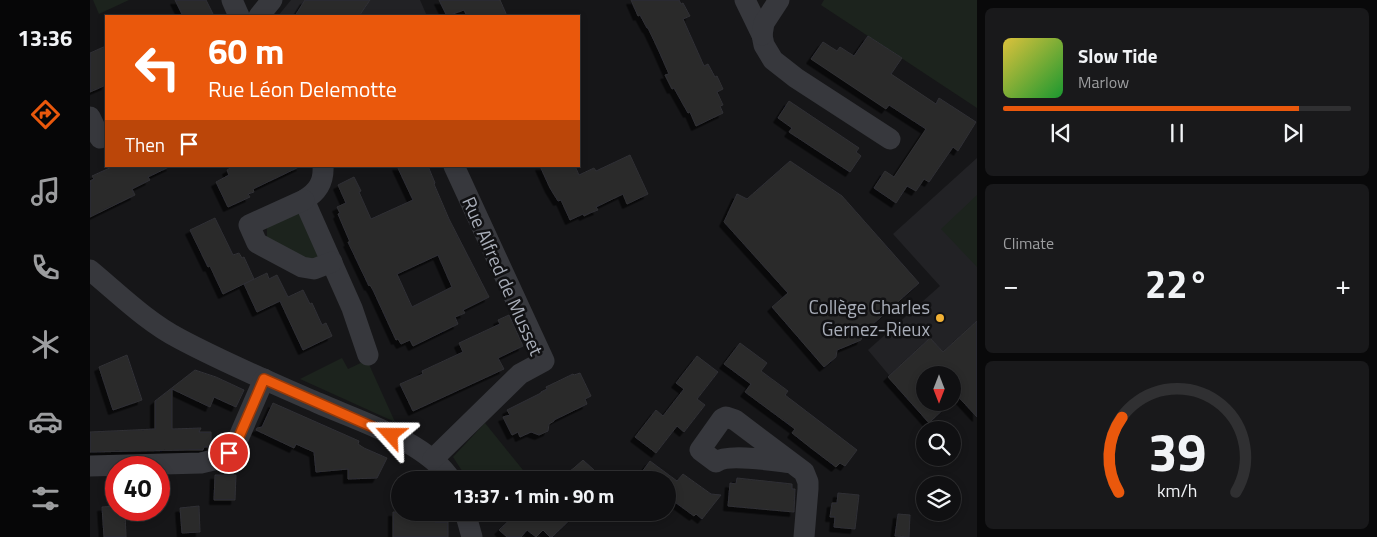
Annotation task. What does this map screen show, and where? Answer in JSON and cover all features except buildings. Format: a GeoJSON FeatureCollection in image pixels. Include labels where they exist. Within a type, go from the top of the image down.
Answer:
{"type":"FeatureCollection","features":[{"type":"Feature","properties":{"kind":"street"},"geometry":{"type":"LineString","coordinates":[[232,0],[239,15]]}},
{"type":"Feature","properties":{"kind":"street"},"geometry":{"type":"LineString","coordinates":[[260,15],[272,0]]}},
{"type":"Feature","properties":{"kind":"street"},"geometry":{"type":"LineString","coordinates":[[745,0],[762,35],[764,45],[773,60],[782,68],[890,139]]}},
{"type":"Feature","properties":{"kind":"street"},"geometry":{"type":"LineString","coordinates":[[762,35],[764,23],[778,0]]}},
{"type":"Feature","properties":{"kind":"street"},"geometry":{"type":"LineString","coordinates":[[90,116],[99,140]]}},
{"type":"Feature","properties":{"kind":"street"},"geometry":{"type":"LineString","coordinates":[[323,167],[320,186],[314,193],[304,200],[249,225],[257,243],[302,267],[314,269],[332,262]]}},
{"type":"Feature","properties":{"kind":"street","name":"Rue Alfred de Musset"},"geometry":{"type":"LineString","coordinates":[[433,459],[520,374],[544,361],[454,167]]}},
{"type":"Feature","properties":{"kind":"street"},"geometry":{"type":"LineString","coordinates":[[304,200],[352,308],[368,355]]}},
{"type":"Feature","properties":{"kind":"street"},"geometry":{"type":"LineString","coordinates":[[90,270],[144,316],[168,332],[191,345],[264,379],[408,442],[433,459],[443,471]]}},
{"type":"Feature","properties":{"kind":"street"},"geometry":{"type":"LineString","coordinates":[[90,466],[201,463],[222,458],[235,446],[264,379]]}},
{"type":"Feature","properties":{"kind":"street"},"geometry":{"type":"LineString","coordinates":[[792,463],[804,472],[808,482],[804,537]]}},
{"type":"Feature","properties":{"kind":"street"},"geometry":{"type":"LineString","coordinates":[[468,521],[472,537]]}},
{"type":"Feature","properties":{"kind":"shaded area"},"geometry":{"type":"Polygon","coordinates":[[[93,0],[129,0],[99,14],[93,0]]]}},
{"type":"Feature","properties":{"kind":"shaded area"},"geometry":{"type":"Polygon","coordinates":[[[291,0],[420,0],[427,15],[279,15],[291,0]]]}},
{"type":"Feature","properties":{"kind":"shaded area"},"geometry":{"type":"Polygon","coordinates":[[[824,0],[977,0],[977,108],[821,5],[824,0]]]}},
{"type":"Feature","properties":{"kind":"shaded area","name":"Collège Charles Gernez-Rieux"},"geometry":{"type":"Polygon","coordinates":[[[977,158],[977,415],[961,397],[961,366],[916,366],[916,407],[868,350],[940,286],[893,234],[977,158]]]}},
{"type":"Feature","properties":{"kind":"shaded area"},"geometry":{"type":"Polygon","coordinates":[[[977,195],[977,267],[941,229],[977,195]]]}},
{"type":"Feature","properties":{"kind":"shaded area"},"geometry":{"type":"Polygon","coordinates":[[[295,212],[303,216],[319,250],[317,258],[310,263],[267,237],[267,227],[295,212]]]}},
{"type":"Feature","properties":{"kind":"shaded area"},"geometry":{"type":"Polygon","coordinates":[[[342,358],[348,369],[367,360],[395,422],[300,379],[342,358]]]}},
{"type":"Feature","properties":{"kind":"shaded area","name":"Collège Charles Gernez-Rieux"},"geometry":{"type":"Polygon","coordinates":[[[919,411],[942,411],[931,421],[927,421],[919,411]]]}},
{"type":"Feature","properties":{"kind":"shaded area"},"geometry":{"type":"Polygon","coordinates":[[[485,423],[524,471],[462,471],[453,457],[485,423]]]}},
{"type":"Feature","properties":{"kind":"place","name":"Collège Charles Gernez-Rieux"},"geometry":{"type":"Point","coordinates":[940,318]}},
{"type":"Feature","properties":{"kind":"route"},"geometry":{"type":"LineString","coordinates":[[229,453],[235,446],[264,379],[391,435]]}}]}
